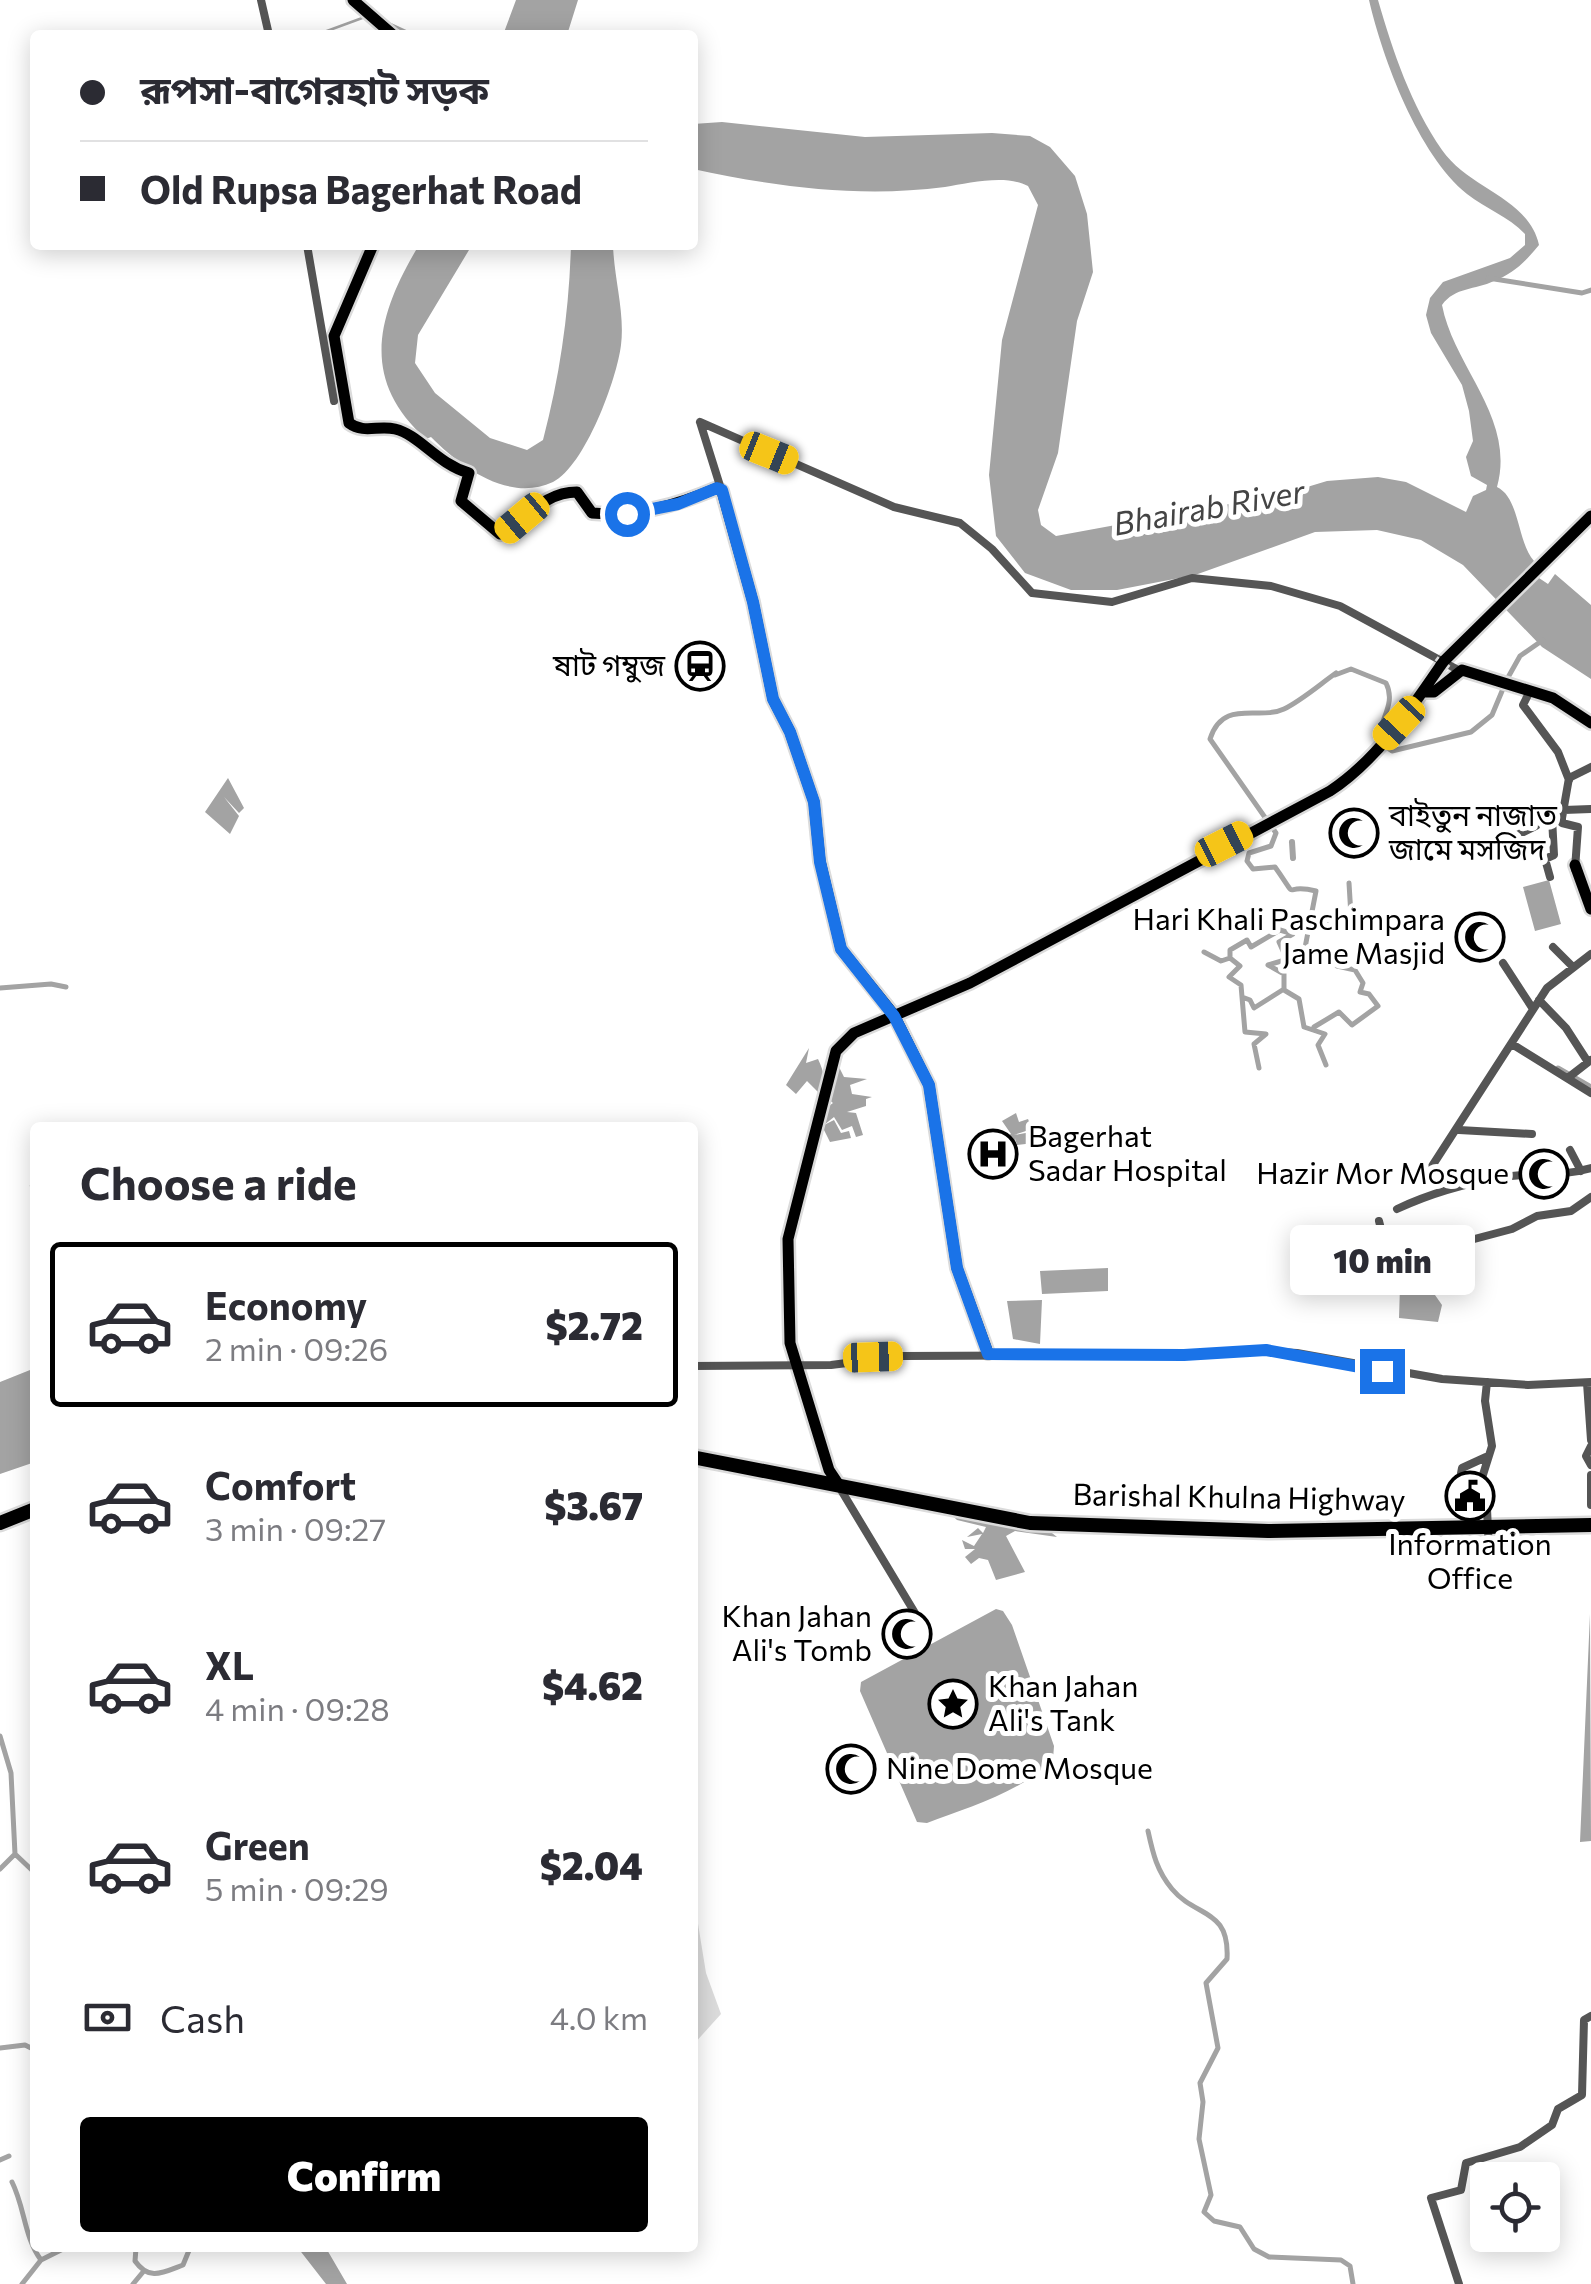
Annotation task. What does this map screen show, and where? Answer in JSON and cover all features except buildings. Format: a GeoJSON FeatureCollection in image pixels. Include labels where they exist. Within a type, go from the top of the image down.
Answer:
{"type":"FeatureCollection","features":[{"type":"Feature","properties":{"kind":"highway","name":"Barishal Khulna Highway"},"geometry":{"type":"LineString","coordinates":[[698,1458],[1046,1524],[1268,1530],[1591,1525]]}},
{"type":"Feature","properties":{"kind":"highway"},"geometry":{"type":"LineString","coordinates":[[0,1523],[30,1510]]}},
{"type":"Feature","properties":{"kind":"main road"},"geometry":{"type":"LineString","coordinates":[[354,0],[388,30]]}},
{"type":"Feature","properties":{"kind":"main road"},"geometry":{"type":"LineString","coordinates":[[371,250],[334,336],[349,423],[365,430],[397,430],[439,462],[469,473],[461,500],[500,534],[540,502],[570,492],[578,492],[592,514],[627,514],[678,504],[721,489],[753,602],[773,699],[790,732],[814,802],[820,862],[841,949],[894,1016],[929,1085],[954,1254],[988,1354]]}},
{"type":"Feature","properties":{"kind":"main road"},"geometry":{"type":"LineString","coordinates":[[839,1484],[790,1343],[788,1239],[836,1051],[854,1034],[970,983],[1342,783],[1381,743],[1457,646],[1591,516]]}},
{"type":"Feature","properties":{"kind":"main road"},"geometry":{"type":"LineString","coordinates":[[1423,692],[1434,692],[1460,671],[1560,701],[1591,722]]}},
{"type":"Feature","properties":{"kind":"main road"},"geometry":{"type":"LineString","coordinates":[[1575,864],[1591,908]]}},
{"type":"Feature","properties":{"kind":"street"},"geometry":{"type":"LineString","coordinates":[[261,0],[268,30]]}},
{"type":"Feature","properties":{"kind":"street"},"geometry":{"type":"LineString","coordinates":[[308,250],[334,401]]}},
{"type":"Feature","properties":{"kind":"street"},"geometry":{"type":"LineString","coordinates":[[721,489],[700,422],[894,507],[960,523],[992,549],[1032,593],[1112,602],[1192,578],[1271,586],[1340,606],[1460,671]]}},
{"type":"Feature","properties":{"kind":"street"},"geometry":{"type":"LineString","coordinates":[[1530,691],[1523,706],[1558,752],[1570,778],[1559,814],[1562,823],[1578,828],[1576,876],[1591,893]]}},
{"type":"Feature","properties":{"kind":"street"},"geometry":{"type":"LineString","coordinates":[[1550,877],[1545,859],[1554,855],[1569,778],[1591,767]]}},
{"type":"Feature","properties":{"kind":"street"},"geometry":{"type":"LineString","coordinates":[[1559,814],[1591,809]]}},
{"type":"Feature","properties":{"kind":"street"},"geometry":{"type":"LineString","coordinates":[[1488,849],[1536,826]]}},
{"type":"Feature","properties":{"kind":"street"},"geometry":{"type":"LineString","coordinates":[[1553,947],[1573,968]]}},
{"type":"Feature","properties":{"kind":"street"},"geometry":{"type":"LineString","coordinates":[[1425,1176],[1459,1130],[1533,1009],[1591,954]]}},
{"type":"Feature","properties":{"kind":"street"},"geometry":{"type":"LineString","coordinates":[[1503,963],[1533,1009]]}},
{"type":"Feature","properties":{"kind":"street"},"geometry":{"type":"LineString","coordinates":[[1540,1000],[1590,1061],[1568,1077]]}},
{"type":"Feature","properties":{"kind":"street"},"geometry":{"type":"LineString","coordinates":[[1512,1044],[1591,1092]]}},
{"type":"Feature","properties":{"kind":"street"},"geometry":{"type":"LineString","coordinates":[[1459,1130],[1532,1134]]}},
{"type":"Feature","properties":{"kind":"street"},"geometry":{"type":"LineString","coordinates":[[1570,1150],[1581,1170]]}},
{"type":"Feature","properties":{"kind":"street"},"geometry":{"type":"LineString","coordinates":[[1397,1209],[1438,1191],[1506,1177],[1554,1178],[1591,1168]]}},
{"type":"Feature","properties":{"kind":"street"},"geometry":{"type":"LineString","coordinates":[[1379,1221],[1382,1232],[1395,1247],[1463,1242],[1512,1229],[1537,1216],[1570,1210],[1591,1197]]}},
{"type":"Feature","properties":{"kind":"street"},"geometry":{"type":"LineString","coordinates":[[698,1365],[734,1362],[797,1366],[873,1357],[988,1354],[1282,1351],[1418,1377],[1589,1382],[1591,1443],[1586,1456],[1591,1465]]}},
{"type":"Feature","properties":{"kind":"street"},"geometry":{"type":"LineString","coordinates":[[1487,1382],[1485,1402],[1492,1446],[1476,1497],[1487,1509],[1488,1550]]}},
{"type":"Feature","properties":{"kind":"street"},"geometry":{"type":"LineString","coordinates":[[1457,1494],[1462,1468],[1486,1457]]}},
{"type":"Feature","properties":{"kind":"street"},"geometry":{"type":"LineString","coordinates":[[1591,1474],[1591,1506]]}},
{"type":"Feature","properties":{"kind":"street"},"geometry":{"type":"LineString","coordinates":[[839,1484],[915,1613]]}},
{"type":"Feature","properties":{"kind":"street"},"geometry":{"type":"LineString","coordinates":[[1458,2284],[1431,2198],[1461,2190],[1466,2164],[1520,2147],[1552,2125],[1558,2109],[1582,2094],[1580,2046],[1584,2020],[1591,2016]]}},
{"type":"Feature","properties":{"kind":"shaded area"},"geometry":{"type":"Polygon","coordinates":[[[698,1924],[706,1973],[721,2014],[698,2039],[698,1924]]]}},
{"type":"Feature","properties":{"kind":"water"},"geometry":{"type":"Polygon","coordinates":[[[516,0],[578,0],[569,30],[505,30],[516,0]]]}},
{"type":"Feature","properties":{"kind":"water","name":"Bhairab River"},"geometry":{"type":"Polygon","coordinates":[[[1369,0],[1378,0],[1404,78],[1442,150],[1467,175],[1523,216],[1539,245],[1508,274],[1459,292],[1442,305],[1458,350],[1491,416],[1501,462],[1497,487],[1510,501],[1534,561],[1527,570],[1548,584],[1555,574],[1591,605],[1591,679],[1542,647],[1463,565],[1421,540],[1377,530],[1315,532],[1195,575],[1117,590],[1071,590],[1025,573],[996,536],[989,475],[1002,340],[1038,205],[1028,186],[998,180],[913,190],[850,191],[787,186],[698,170],[698,124],[722,122],[865,137],[992,133],[1030,136],[1050,147],[1075,176],[1087,214],[1093,272],[1077,321],[1058,453],[1038,510],[1041,525],[1056,536],[1284,494],[1327,481],[1378,477],[1406,482],[1466,512],[1473,496],[1486,490],[1487,485],[1471,476],[1466,457],[1473,441],[1462,385],[1431,333],[1426,315],[1430,298],[1443,282],[1510,258],[1525,245],[1525,234],[1449,177],[1418,131],[1383,50],[1369,0]]]}},
{"type":"Feature","properties":{"kind":"water"},"geometry":{"type":"Polygon","coordinates":[[[416,250],[469,250],[418,335],[415,363],[435,393],[490,438],[527,450],[543,440],[554,392],[566,319],[571,250],[614,250],[622,321],[618,360],[598,420],[565,473],[536,487],[502,485],[470,470],[431,437],[426,439],[405,416],[383,370],[382,346],[385,321],[416,250]]]}},
{"type":"Feature","properties":{"kind":"water"},"geometry":{"type":"Polygon","coordinates":[[[228,778],[244,808],[239,813],[224,797],[239,816],[230,834],[205,812],[228,778]]]}},
{"type":"Feature","properties":{"kind":"water"},"geometry":{"type":"Polygon","coordinates":[[[1549,880],[1561,924],[1535,931],[1523,887],[1549,880]]]}},
{"type":"Feature","properties":{"kind":"water"},"geometry":{"type":"Polygon","coordinates":[[[809,1048],[806,1063],[818,1059],[823,1084],[818,1092],[807,1081],[796,1094],[786,1085],[809,1048]]]}},
{"type":"Feature","properties":{"kind":"water"},"geometry":{"type":"Polygon","coordinates":[[[836,1061],[844,1077],[867,1079],[850,1085],[852,1094],[872,1097],[866,1099],[866,1106],[847,1112],[856,1113],[863,1135],[856,1137],[852,1126],[842,1130],[834,1117],[824,1125],[834,1120],[841,1133],[849,1131],[851,1138],[830,1142],[822,1126],[826,1108],[833,1103],[827,1098],[836,1061]]]}},
{"type":"Feature","properties":{"kind":"water"},"geometry":{"type":"Polygon","coordinates":[[[1016,1113],[1019,1122],[1028,1119],[1032,1129],[1014,1135],[1031,1132],[1034,1143],[1017,1145],[1015,1138],[1016,1146],[994,1142],[973,1151],[975,1142],[989,1132],[1003,1137],[1011,1134],[1002,1121],[1016,1113]]]}},
{"type":"Feature","properties":{"kind":"water"},"geometry":{"type":"Polygon","coordinates":[[[1401,1254],[1444,1255],[1435,1295],[1442,1305],[1438,1322],[1399,1318],[1401,1254]]]}},
{"type":"Feature","properties":{"kind":"water"},"geometry":{"type":"Polygon","coordinates":[[[1108,1268],[1108,1291],[1042,1294],[1040,1271],[1108,1268]]]}},
{"type":"Feature","properties":{"kind":"water"},"geometry":{"type":"Polygon","coordinates":[[[1042,1300],[1040,1344],[1013,1339],[1007,1301],[1042,1300]]]}},
{"type":"Feature","properties":{"kind":"water"},"geometry":{"type":"Polygon","coordinates":[[[30,1370],[30,1464],[0,1474],[0,1382],[30,1370]]]}},
{"type":"Feature","properties":{"kind":"water"},"geometry":{"type":"Polygon","coordinates":[[[947,1510],[1057,1537],[1015,1531],[1006,1536],[1025,1572],[996,1580],[988,1560],[979,1558],[971,1564],[965,1557],[975,1549],[965,1549],[962,1540],[974,1546],[982,1534],[967,1537],[978,1528],[983,1533],[986,1527],[957,1520],[947,1510]]]}},
{"type":"Feature","properties":{"kind":"water","name":"Khan Jahan Ali's Tank"},"geometry":{"type":"Polygon","coordinates":[[[996,1609],[1003,1611],[1012,1625],[1054,1746],[1053,1759],[1027,1780],[994,1797],[927,1823],[917,1822],[860,1691],[861,1682],[996,1609]]]}},
{"type":"Feature","properties":{"kind":"water"},"geometry":{"type":"Polygon","coordinates":[[[1590,1614],[1591,1841],[1580,1842],[1590,1614]]]}},
{"type":"Feature","properties":{"kind":"water"},"geometry":{"type":"Polygon","coordinates":[[[301,2252],[328,2252],[347,2284],[326,2284],[301,2252]]]}},
{"type":"Feature","properties":{"kind":"waterway"},"geometry":{"type":"LineString","coordinates":[[330,30],[365,17]]}},
{"type":"Feature","properties":{"kind":"waterway"},"geometry":{"type":"LineString","coordinates":[[388,23],[403,30]]}},
{"type":"Feature","properties":{"kind":"waterway"},"geometry":{"type":"LineString","coordinates":[[1488,278],[1582,293],[1591,290]]}},
{"type":"Feature","properties":{"kind":"waterway"},"geometry":{"type":"LineString","coordinates":[[1506,681],[1520,656],[1543,640]]}},
{"type":"Feature","properties":{"kind":"waterway"},"geometry":{"type":"LineString","coordinates":[[1335,675],[1351,669],[1386,683],[1389,698],[1379,742],[1392,751],[1471,732],[1492,715],[1505,684]]}},
{"type":"Feature","properties":{"kind":"waterway"},"geometry":{"type":"LineString","coordinates":[[1326,1065],[1318,1045],[1325,1034],[1304,1027],[1299,999],[1284,990],[1284,974],[1268,965],[1285,960],[1298,964],[1303,958],[1316,891],[1292,890],[1275,867],[1253,869],[1247,861],[1249,853],[1271,846],[1276,833],[1210,739],[1224,719],[1284,709],[1336,673]]}},
{"type":"Feature","properties":{"kind":"waterway"},"geometry":{"type":"LineString","coordinates":[[1292,842],[1293,858]]}},
{"type":"Feature","properties":{"kind":"waterway"},"geometry":{"type":"LineString","coordinates":[[1311,917],[1333,925],[1351,916],[1349,883]]}},
{"type":"Feature","properties":{"kind":"waterway"},"geometry":{"type":"LineString","coordinates":[[1464,927],[1494,923]]}},
{"type":"Feature","properties":{"kind":"waterway"},"geometry":{"type":"LineString","coordinates":[[1230,958],[1230,950],[1247,940],[1251,947],[1280,930],[1293,934],[1279,942],[1287,960]]}},
{"type":"Feature","properties":{"kind":"waterway"},"geometry":{"type":"LineString","coordinates":[[1314,1027],[1339,1012],[1352,1025],[1378,1006],[1369,994],[1360,992],[1363,983],[1355,970],[1337,966],[1322,951]]}},
{"type":"Feature","properties":{"kind":"waterway"},"geometry":{"type":"LineString","coordinates":[[1204,952],[1221,961],[1230,958],[1240,966],[1229,977],[1241,985],[1242,997],[1250,1000],[1254,1008],[1284,989]]}},
{"type":"Feature","properties":{"kind":"waterway"},"geometry":{"type":"LineString","coordinates":[[0,988],[51,984],[66,987]]}},
{"type":"Feature","properties":{"kind":"waterway"},"geometry":{"type":"LineString","coordinates":[[1242,997],[1245,1032],[1266,1034],[1254,1044],[1259,1068]]}},
{"type":"Feature","properties":{"kind":"waterway"},"geometry":{"type":"LineString","coordinates":[[1558,1068],[1591,1087]]}},
{"type":"Feature","properties":{"kind":"waterway"},"geometry":{"type":"LineString","coordinates":[[1525,1181],[1556,1177]]}},
{"type":"Feature","properties":{"kind":"waterway"},"geometry":{"type":"LineString","coordinates":[[0,1736],[11,1773],[15,1854],[30,1868]]}},
{"type":"Feature","properties":{"kind":"waterway"},"geometry":{"type":"LineString","coordinates":[[1148,1831],[1156,1862],[1167,1882],[1181,1898],[1217,1922],[1226,1943],[1227,1959],[1206,1983],[1218,2048],[1200,2083],[1203,2102],[1199,2139],[1211,2195],[1204,2212],[1214,2221],[1240,2227],[1254,2249],[1269,2257],[1341,2260],[1350,2266],[1353,2284]]}},
{"type":"Feature","properties":{"kind":"waterway"},"geometry":{"type":"LineString","coordinates":[[0,1869],[15,1854]]}},
{"type":"Feature","properties":{"kind":"waterway"},"geometry":{"type":"LineString","coordinates":[[0,2048],[30,2048]]}},
{"type":"Feature","properties":{"kind":"waterway"},"geometry":{"type":"LineString","coordinates":[[0,2160],[9,2156]]}},
{"type":"Feature","properties":{"kind":"waterway"},"geometry":{"type":"LineString","coordinates":[[12,2182],[30,2238]]}},
{"type":"Feature","properties":{"kind":"waterway"},"geometry":{"type":"LineString","coordinates":[[37,2252],[41,2260]]}},
{"type":"Feature","properties":{"kind":"waterway"},"geometry":{"type":"LineString","coordinates":[[22,2284],[41,2260],[57,2252]]}},
{"type":"Feature","properties":{"kind":"waterway"},"geometry":{"type":"LineString","coordinates":[[136,2252],[135,2261],[140,2267],[156,2274],[183,2265],[188,2252]]}},
{"type":"Feature","properties":{"kind":"waterway"},"geometry":{"type":"LineString","coordinates":[[133,2284],[143,2272]]}},
{"type":"Feature","properties":{"kind":"place","name":"ষাট গম্বুজ"},"geometry":{"type":"Point","coordinates":[700,666]}},
{"type":"Feature","properties":{"kind":"place","name":"বাইতুন নাজাত জামে মসজিদ"},"geometry":{"type":"Point","coordinates":[1354,833]}},
{"type":"Feature","properties":{"kind":"place","name":"Hari Khali Paschimpara Jame Masjid"},"geometry":{"type":"Point","coordinates":[1480,937]}},
{"type":"Feature","properties":{"kind":"place","name":"Bagerhat Sadar Hospital"},"geometry":{"type":"Point","coordinates":[993,1154]}},
{"type":"Feature","properties":{"kind":"place","name":"Hazir Mor Mosque"},"geometry":{"type":"Point","coordinates":[1544,1174]}},
{"type":"Feature","properties":{"kind":"place","name":"Information Office"},"geometry":{"type":"Point","coordinates":[1470,1496]}},
{"type":"Feature","properties":{"kind":"place","name":"Khan Jahan Ali's Tomb"},"geometry":{"type":"Point","coordinates":[907,1634]}},
{"type":"Feature","properties":{"kind":"place","name":"Khan Jahan Ali's Tank"},"geometry":{"type":"Point","coordinates":[953,1704]}},
{"type":"Feature","properties":{"kind":"place","name":"Nine Dome Mosque"},"geometry":{"type":"Point","coordinates":[851,1769]}},
{"type":"Feature","properties":{"kind":"route"},"geometry":{"type":"LineString","coordinates":[[627,514],[678,504],[717,488],[722,490],[753,602],[773,699],[790,732],[814,802],[820,862],[841,949],[894,1016],[929,1085],[957,1268],[988,1354],[1184,1355],[1266,1350],[1382,1371]]}}]}
